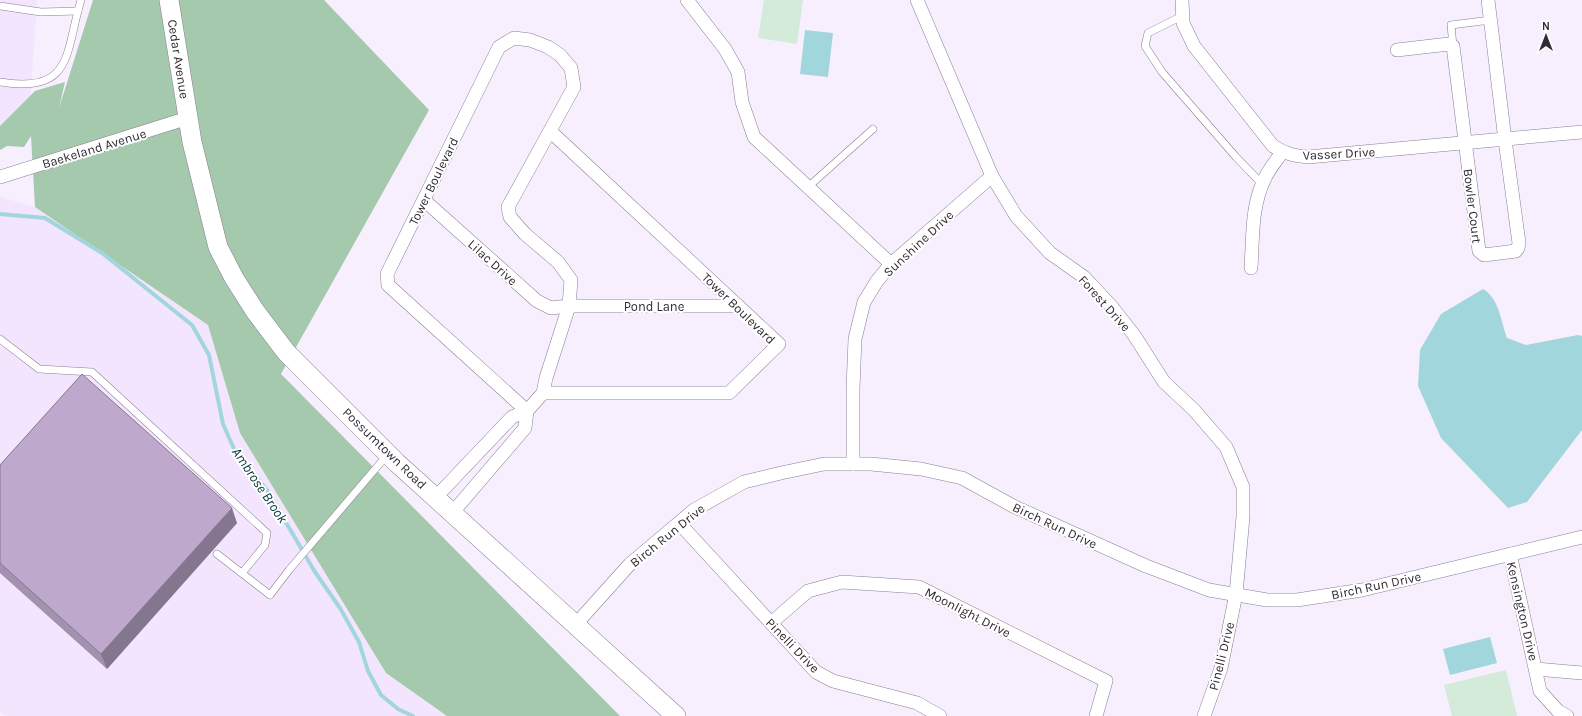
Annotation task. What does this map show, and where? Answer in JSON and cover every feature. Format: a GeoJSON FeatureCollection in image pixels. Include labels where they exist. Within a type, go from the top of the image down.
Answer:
{"type":"FeatureCollection","features":[{"type":"Feature","properties":{"kind":"main road","name":"Cedar Avenue"},"geometry":{"type":"LineString","coordinates":[[169,0],[188,118]]}},
{"type":"Feature","properties":{"kind":"main road","name":"Possumtown Road"},"geometry":{"type":"LineString","coordinates":[[188,118],[216,239],[234,278],[255,311],[286,352],[388,453],[676,716]]}},
{"type":"Feature","properties":{"kind":"street"},"geometry":{"type":"LineString","coordinates":[[687,0],[725,50],[738,72],[742,102],[754,137],[891,264]]}},
{"type":"Feature","properties":{"kind":"street","name":"Forest Drive"},"geometry":{"type":"LineString","coordinates":[[917,0],[992,176],[1016,216],[1050,253],[1084,277],[1112,307],[1134,335],[1164,382],[1194,410],[1226,447],[1243,487],[1243,517],[1236,594]]}},
{"type":"Feature","properties":{"kind":"street","name":"Vasser Drive"},"geometry":{"type":"LineString","coordinates":[[1182,0],[1183,23],[1194,46],[1273,146],[1282,152],[1308,157],[1465,144],[1582,132]]}},
{"type":"Feature","properties":{"kind":"street","name":"Bowler Court"},"geometry":{"type":"LineString","coordinates":[[1453,46],[1478,249],[1480,253],[1484,255],[1514,251],[1519,246],[1504,140],[1488,0]]}},
{"type":"Feature","properties":{"kind":"street","name":"Tower Boulevard"},"geometry":{"type":"LineString","coordinates":[[527,410],[388,285],[387,274],[499,47],[514,38],[530,40],[548,47],[560,56],[570,68],[574,87],[508,207],[510,217],[525,234],[558,262],[570,280],[570,306],[546,378],[543,393],[729,393],[779,344],[550,131]]}},
{"type":"Feature","properties":{"kind":"street"},"geometry":{"type":"LineString","coordinates":[[1397,50],[1449,44],[1453,46]]}},
{"type":"Feature","properties":{"kind":"street","name":"Baekeland Avenue"},"geometry":{"type":"LineString","coordinates":[[0,178],[188,118]]}},
{"type":"Feature","properties":{"kind":"street"},"geometry":{"type":"LineString","coordinates":[[1251,268],[1254,211],[1262,184],[1282,152]]}},
{"type":"Feature","properties":{"kind":"street","name":"Sunshine Drive"},"geometry":{"type":"LineString","coordinates":[[853,464],[853,388],[855,339],[864,302],[877,281],[891,264],[992,176]]}},
{"type":"Feature","properties":{"kind":"street","name":"Lilac Drive"},"geometry":{"type":"LineString","coordinates":[[424,200],[538,301],[551,308],[570,306]]}},
{"type":"Feature","properties":{"kind":"street","name":"Pond Lane"},"geometry":{"type":"LineString","coordinates":[[570,306],[738,306]]}},
{"type":"Feature","properties":{"kind":"street"},"geometry":{"type":"LineString","coordinates":[[436,497],[512,417],[527,410],[543,393]]}},
{"type":"Feature","properties":{"kind":"street"},"geometry":{"type":"LineString","coordinates":[[453,512],[525,428],[527,410]]}},
{"type":"Feature","properties":{"kind":"street","name":"Birch Run Drive"},"geometry":{"type":"LineString","coordinates":[[576,624],[630,564],[694,510],[744,482],[824,464],[871,464],[921,468],[962,478],[1013,506],[1146,566],[1209,590],[1267,600],[1297,600],[1362,590],[1582,537]]}},
{"type":"Feature","properties":{"kind":"street","name":"Pinelli Drive"},"geometry":{"type":"LineString","coordinates":[[679,523],[816,672],[833,681],[917,704],[940,716]]}},
{"type":"Feature","properties":{"kind":"street","name":"Kensington Drive"},"geometry":{"type":"LineString","coordinates":[[1510,554],[1536,669],[1582,674]]}},
{"type":"Feature","properties":{"kind":"street","name":"Moonlight Drive"},"geometry":{"type":"LineString","coordinates":[[771,623],[808,591],[842,582],[919,588],[1106,681],[1096,716]]}},
{"type":"Feature","properties":{"kind":"street","name":"Pinelli Drive"},"geometry":{"type":"LineString","coordinates":[[1204,716],[1221,668],[1236,594]]}},
{"type":"Feature","properties":{"kind":"street"},"geometry":{"type":"LineString","coordinates":[[1536,669],[1540,691],[1558,712],[1567,716]]}},
{"type":"Feature","properties":{"kind":"lane"},"geometry":{"type":"LineString","coordinates":[[0,82],[27,83],[51,78],[62,65],[67,56],[76,26],[81,0]]}},
{"type":"Feature","properties":{"kind":"lane"},"geometry":{"type":"LineString","coordinates":[[0,6],[41,12],[78,11]]}},
{"type":"Feature","properties":{"kind":"lane"},"geometry":{"type":"LineString","coordinates":[[1182,16],[1148,33],[1145,46],[1162,72],[1262,184]]}},
{"type":"Feature","properties":{"kind":"lane"},"geometry":{"type":"LineString","coordinates":[[1453,46],[1451,25],[1491,20]]}},
{"type":"Feature","properties":{"kind":"lane"},"geometry":{"type":"LineString","coordinates":[[808,187],[873,129]]}},
{"type":"Feature","properties":{"kind":"lane"},"geometry":{"type":"LineString","coordinates":[[0,339],[39,369],[92,372],[267,533],[266,545],[242,574]]}},
{"type":"Feature","properties":{"kind":"lane"},"geometry":{"type":"LineString","coordinates":[[217,554],[270,595],[289,570],[388,453]]}},
{"type":"Feature","properties":{"kind":"shaded area"},"geometry":{"type":"Polygon","coordinates":[[[0,0],[37,0],[30,108],[0,130],[0,0]]]}},
{"type":"Feature","properties":{"kind":"shaded area"},"geometry":{"type":"Polygon","coordinates":[[[0,197],[35,207],[208,325],[240,433],[386,673],[447,716],[5,716],[0,712],[0,197]]]}},
{"type":"Feature","properties":{"kind":"green space"},"geometry":{"type":"Polygon","coordinates":[[[93,0],[324,0],[429,110],[281,374],[620,716],[447,716],[386,673],[240,433],[208,325],[35,207],[31,136],[24,147],[7,146],[0,150],[0,126],[35,91],[65,82],[59,108],[93,0]]]}},
{"type":"Feature","properties":{"kind":"green space"},"geometry":{"type":"Polygon","coordinates":[[[764,0],[803,0],[797,44],[758,38],[764,0]]]}},
{"type":"Feature","properties":{"kind":"green space"},"geometry":{"type":"Polygon","coordinates":[[[1506,670],[1517,716],[1452,716],[1444,685],[1506,670]]]}},
{"type":"Feature","properties":{"kind":"water"},"geometry":{"type":"Polygon","coordinates":[[[805,30],[833,33],[828,77],[800,74],[805,30]]]}},
{"type":"Feature","properties":{"kind":"water"},"geometry":{"type":"Polygon","coordinates":[[[1483,289],[1493,298],[1496,304],[1507,338],[1526,345],[1578,335],[1582,336],[1582,430],[1527,502],[1508,508],[1441,438],[1418,386],[1420,350],[1441,314],[1483,289]]]}},
{"type":"Feature","properties":{"kind":"water"},"geometry":{"type":"Polygon","coordinates":[[[1490,637],[1497,663],[1450,675],[1443,649],[1490,637]]]}},
{"type":"Feature","properties":{"kind":"building"},"geometry":{"type":"Polygon","coordinates":[[[82,374],[232,508],[101,654],[0,563],[0,465],[82,374]]]}},
{"type":"Feature","properties":{"kind":"waterway","name":"Ambrose Brook"},"geometry":{"type":"LineString","coordinates":[[0,214],[45,218],[102,253],[192,325],[209,355],[223,424],[234,449],[267,490],[315,572],[340,608],[359,642],[368,671],[381,695],[398,709],[413,716]]}}]}
